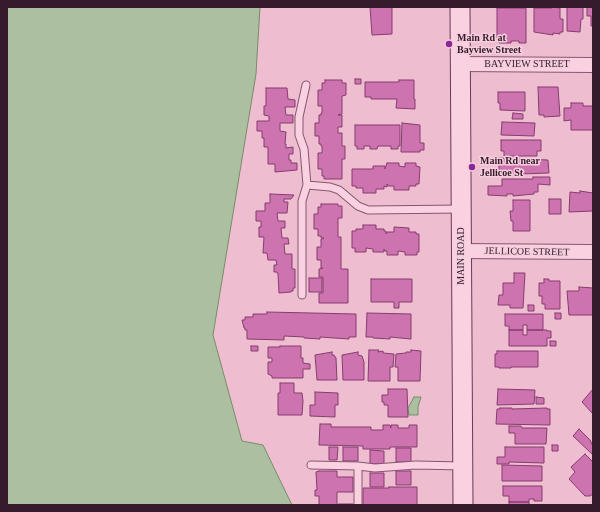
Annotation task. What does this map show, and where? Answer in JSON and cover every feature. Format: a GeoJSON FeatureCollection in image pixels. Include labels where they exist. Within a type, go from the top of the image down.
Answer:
{"type":"FeatureCollection","features":[{"type":"Feature","properties":{"kind":"main road","name":"MAIN ROAD"},"geometry":{"type":"LineString","coordinates":[[460,7],[463,505]]}},
{"type":"Feature","properties":{"kind":"street","name":"BAYVIEW STREET"},"geometry":{"type":"LineString","coordinates":[[460,64],[593,64]]}},
{"type":"Feature","properties":{"kind":"street","name":"JELLICOE STREET"},"geometry":{"type":"LineString","coordinates":[[461,251],[593,252]]}},
{"type":"Feature","properties":{"kind":"lane"},"geometry":{"type":"LineString","coordinates":[[302,295],[302,201],[307,185],[304,149],[299,129],[299,118],[306,85]]}},
{"type":"Feature","properties":{"kind":"lane"},"geometry":{"type":"LineString","coordinates":[[307,185],[330,187],[339,190],[358,206],[368,210],[461,209]]}},
{"type":"Feature","properties":{"kind":"lane"},"geometry":{"type":"LineString","coordinates":[[311,465],[358,466],[375,468],[416,465],[463,466]]}},
{"type":"Feature","properties":{"kind":"lane"},"geometry":{"type":"LineString","coordinates":[[358,466],[358,505]]}},
{"type":"Feature","properties":{"kind":"shaded area"},"geometry":{"type":"Polygon","coordinates":[[[7,7],[260,7],[256,74],[213,335],[242,441],[263,445],[292,505],[7,505],[7,7]]]}},
{"type":"Feature","properties":{"kind":"shaded area"},"geometry":{"type":"Polygon","coordinates":[[[414,397],[421,397],[418,407],[418,415],[409,415],[408,408],[414,397]]]}},
{"type":"Feature","properties":{"kind":"building"},"geometry":{"type":"Polygon","coordinates":[[[370,7],[392,7],[392,34],[372,35],[370,7]]]}},
{"type":"Feature","properties":{"kind":"building"},"geometry":{"type":"Polygon","coordinates":[[[567,7],[583,7],[583,19],[581,19],[580,32],[567,31],[567,7]]]}},
{"type":"Feature","properties":{"kind":"building"},"geometry":{"type":"Polygon","coordinates":[[[586,7],[593,7],[593,26],[591,26],[591,16],[587,16],[586,7]]]}},
{"type":"Feature","properties":{"kind":"building"},"geometry":{"type":"Polygon","coordinates":[[[497,8],[526,8],[526,43],[511,41],[511,43],[499,43],[499,38],[497,38],[497,8]]]}},
{"type":"Feature","properties":{"kind":"building"},"geometry":{"type":"Polygon","coordinates":[[[534,8],[560,8],[560,19],[563,19],[563,32],[560,32],[560,34],[553,33],[553,35],[534,32],[534,8]]]}},
{"type":"Feature","properties":{"kind":"building"},"geometry":{"type":"Polygon","coordinates":[[[355,79],[361,79],[361,84],[355,84],[355,79]]]}},
{"type":"Feature","properties":{"kind":"building"},"geometry":{"type":"Polygon","coordinates":[[[325,80],[342,80],[342,83],[346,83],[346,95],[342,96],[342,114],[338,115],[342,115],[342,127],[338,127],[338,133],[342,133],[342,146],[345,146],[345,159],[342,159],[342,179],[324,179],[324,176],[322,176],[322,169],[318,169],[318,153],[322,153],[322,146],[319,144],[319,136],[315,136],[315,123],[319,123],[319,115],[322,113],[322,106],[318,106],[318,90],[322,90],[322,83],[325,83],[325,80]]]}},
{"type":"Feature","properties":{"kind":"building"},"geometry":{"type":"Polygon","coordinates":[[[399,80],[414,80],[415,109],[396,108],[397,99],[371,99],[371,97],[365,97],[365,82],[399,82],[399,80]]]}},
{"type":"Feature","properties":{"kind":"building"},"geometry":{"type":"Polygon","coordinates":[[[538,87],[558,87],[560,116],[544,117],[544,115],[539,115],[538,87]]]}},
{"type":"Feature","properties":{"kind":"building"},"geometry":{"type":"Polygon","coordinates":[[[266,88],[287,88],[288,99],[295,100],[295,107],[285,107],[286,115],[293,115],[293,123],[280,123],[280,131],[286,132],[286,148],[293,147],[293,154],[289,154],[289,160],[291,160],[291,163],[297,163],[297,170],[275,172],[275,164],[268,164],[268,147],[264,147],[262,131],[257,131],[257,121],[269,121],[269,116],[264,115],[264,106],[266,106],[266,88]]]}},
{"type":"Feature","properties":{"kind":"building"},"geometry":{"type":"Polygon","coordinates":[[[498,92],[525,92],[525,111],[500,110],[500,103],[498,103],[498,92]]]}},
{"type":"Feature","properties":{"kind":"building"},"geometry":{"type":"Polygon","coordinates":[[[571,103],[583,103],[583,106],[593,106],[593,130],[571,130],[571,120],[564,121],[564,108],[571,108],[571,103]]]}},
{"type":"Feature","properties":{"kind":"building"},"geometry":{"type":"Polygon","coordinates":[[[513,113],[523,114],[523,119],[512,119],[513,113]]]}},
{"type":"Feature","properties":{"kind":"building"},"geometry":{"type":"Polygon","coordinates":[[[502,122],[535,123],[534,136],[501,135],[502,122]]]}},
{"type":"Feature","properties":{"kind":"building"},"geometry":{"type":"Polygon","coordinates":[[[402,123],[420,125],[420,143],[424,143],[424,150],[420,150],[420,152],[401,152],[402,123]]]}},
{"type":"Feature","properties":{"kind":"building"},"geometry":{"type":"Polygon","coordinates":[[[355,125],[400,125],[400,146],[398,146],[398,149],[391,149],[391,146],[378,146],[377,149],[370,149],[370,146],[364,146],[364,149],[357,149],[357,146],[355,146],[355,125]]]}},
{"type":"Feature","properties":{"kind":"building"},"geometry":{"type":"Polygon","coordinates":[[[501,140],[541,140],[541,151],[537,151],[537,156],[504,156],[504,151],[501,151],[501,140]]]}},
{"type":"Feature","properties":{"kind":"building"},"geometry":{"type":"Polygon","coordinates":[[[499,158],[548,160],[549,173],[519,174],[519,172],[517,172],[516,174],[499,174],[499,158]]]}},
{"type":"Feature","properties":{"kind":"building"},"geometry":{"type":"Polygon","coordinates":[[[387,163],[399,163],[399,166],[405,167],[405,163],[416,163],[416,166],[420,167],[419,184],[416,184],[416,186],[409,186],[409,190],[394,190],[394,186],[388,186],[387,184],[387,187],[384,186],[384,189],[376,189],[376,193],[363,193],[363,188],[356,188],[356,186],[352,186],[352,169],[373,169],[373,166],[385,166],[385,169],[387,163]]]}},
{"type":"Feature","properties":{"kind":"building"},"geometry":{"type":"Polygon","coordinates":[[[533,177],[550,177],[550,185],[538,184],[538,192],[534,192],[534,194],[513,196],[513,194],[507,194],[507,196],[488,195],[488,186],[502,186],[502,179],[533,179],[533,177]]]}},
{"type":"Feature","properties":{"kind":"building"},"geometry":{"type":"Polygon","coordinates":[[[580,191],[593,193],[593,211],[569,212],[570,192],[580,193],[580,191]]]}},
{"type":"Feature","properties":{"kind":"building"},"geometry":{"type":"Polygon","coordinates":[[[270,194],[294,195],[291,199],[284,199],[284,202],[288,202],[287,213],[277,213],[278,221],[285,221],[285,228],[281,228],[282,238],[288,238],[289,244],[284,244],[285,254],[292,254],[292,269],[295,269],[295,288],[293,288],[293,291],[291,292],[279,293],[278,274],[277,272],[274,272],[274,265],[277,265],[276,260],[268,260],[267,253],[263,253],[264,237],[259,237],[259,227],[261,227],[261,221],[256,221],[256,211],[265,211],[265,203],[270,203],[270,194]]]}},
{"type":"Feature","properties":{"kind":"building"},"geometry":{"type":"Polygon","coordinates":[[[549,199],[561,199],[561,214],[549,214],[549,199]]]}},
{"type":"Feature","properties":{"kind":"building"},"geometry":{"type":"Polygon","coordinates":[[[513,200],[530,200],[530,231],[513,231],[513,221],[511,221],[510,211],[513,211],[513,200]]]}},
{"type":"Feature","properties":{"kind":"building"},"geometry":{"type":"Polygon","coordinates":[[[321,204],[338,204],[338,206],[342,206],[342,218],[338,218],[338,237],[341,237],[341,269],[348,269],[348,303],[319,303],[319,293],[323,293],[323,277],[319,277],[319,269],[323,268],[321,268],[321,260],[317,260],[317,247],[321,247],[321,239],[324,238],[318,236],[318,229],[314,229],[314,214],[318,214],[318,207],[321,207],[321,204]]]}},
{"type":"Feature","properties":{"kind":"building"},"geometry":{"type":"Polygon","coordinates":[[[363,225],[376,225],[376,229],[384,229],[386,234],[387,232],[394,232],[394,227],[409,228],[409,232],[416,232],[416,234],[419,234],[419,252],[417,252],[417,255],[405,255],[405,252],[398,251],[398,255],[387,255],[387,251],[384,249],[384,252],[373,252],[373,249],[366,248],[366,252],[355,252],[355,248],[352,248],[352,231],[356,231],[356,229],[363,229],[363,225]]]}},
{"type":"Feature","properties":{"kind":"building"},"geometry":{"type":"Polygon","coordinates":[[[514,273],[525,273],[523,308],[510,308],[510,305],[498,305],[499,295],[503,295],[503,283],[514,283],[514,273]]]}},
{"type":"Feature","properties":{"kind":"building"},"geometry":{"type":"Polygon","coordinates":[[[309,278],[322,278],[322,292],[309,292],[309,278]]]}},
{"type":"Feature","properties":{"kind":"building"},"geometry":{"type":"Polygon","coordinates":[[[371,279],[412,279],[412,302],[399,302],[399,308],[394,308],[394,302],[371,302],[371,279]]]}},
{"type":"Feature","properties":{"kind":"building"},"geometry":{"type":"Polygon","coordinates":[[[544,279],[549,279],[549,281],[560,281],[560,309],[545,309],[545,304],[542,304],[542,296],[539,296],[539,283],[544,283],[544,279]]]}},
{"type":"Feature","properties":{"kind":"building"},"geometry":{"type":"Polygon","coordinates":[[[579,287],[593,288],[593,315],[569,315],[567,291],[579,291],[579,287]]]}},
{"type":"Feature","properties":{"kind":"building"},"geometry":{"type":"Polygon","coordinates":[[[528,305],[534,305],[534,311],[528,311],[528,305]]]}},
{"type":"Feature","properties":{"kind":"building"},"geometry":{"type":"Polygon","coordinates":[[[267,312],[356,314],[356,337],[349,337],[349,339],[320,337],[320,339],[284,336],[284,340],[247,339],[247,330],[244,328],[242,320],[245,320],[245,317],[253,317],[253,314],[267,314],[267,312]]]}},
{"type":"Feature","properties":{"kind":"building"},"geometry":{"type":"Polygon","coordinates":[[[367,313],[411,314],[411,339],[366,337],[367,313]]]}},
{"type":"Feature","properties":{"kind":"building"},"geometry":{"type":"Polygon","coordinates":[[[555,313],[561,313],[561,319],[555,319],[555,313]]]}},
{"type":"Feature","properties":{"kind":"building"},"geometry":{"type":"Polygon","coordinates":[[[505,314],[543,314],[543,330],[527,330],[527,325],[523,325],[523,330],[509,330],[509,326],[505,326],[505,314]]]}},
{"type":"Feature","properties":{"kind":"building"},"geometry":{"type":"Polygon","coordinates":[[[509,330],[523,330],[523,335],[527,335],[527,330],[547,330],[551,331],[551,338],[547,338],[547,346],[509,346],[509,330]]]}},
{"type":"Feature","properties":{"kind":"building"},"geometry":{"type":"Polygon","coordinates":[[[550,341],[556,341],[556,346],[550,346],[550,341]]]}},
{"type":"Feature","properties":{"kind":"building"},"geometry":{"type":"Polygon","coordinates":[[[251,346],[258,346],[258,351],[251,351],[251,346]]]}},
{"type":"Feature","properties":{"kind":"building"},"geometry":{"type":"Polygon","coordinates":[[[301,346],[301,358],[303,358],[303,363],[310,364],[310,369],[303,369],[303,378],[272,378],[272,376],[268,374],[268,362],[272,362],[272,358],[268,358],[268,347],[301,346]]]}},
{"type":"Feature","properties":{"kind":"building"},"geometry":{"type":"Polygon","coordinates":[[[369,350],[379,350],[378,352],[383,351],[383,353],[394,354],[393,367],[390,367],[390,381],[368,381],[369,350]]]}},
{"type":"Feature","properties":{"kind":"building"},"geometry":{"type":"Polygon","coordinates":[[[411,350],[421,351],[420,381],[398,381],[398,367],[395,367],[396,354],[411,352],[411,350]]]}},
{"type":"Feature","properties":{"kind":"building"},"geometry":{"type":"Polygon","coordinates":[[[497,351],[538,351],[538,367],[495,367],[495,354],[497,354],[497,351]]]}},
{"type":"Feature","properties":{"kind":"building"},"geometry":{"type":"Polygon","coordinates":[[[332,352],[332,355],[336,358],[337,380],[317,380],[315,355],[332,352]]]}},
{"type":"Feature","properties":{"kind":"building"},"geometry":{"type":"Polygon","coordinates":[[[358,352],[358,355],[362,356],[364,362],[364,380],[343,380],[342,355],[358,352]]]}},
{"type":"Feature","properties":{"kind":"building"},"geometry":{"type":"Polygon","coordinates":[[[280,383],[294,383],[294,393],[302,393],[302,415],[278,415],[278,393],[280,393],[280,383]]]}},
{"type":"Feature","properties":{"kind":"building"},"geometry":{"type":"Polygon","coordinates":[[[388,389],[407,389],[408,417],[388,417],[388,405],[384,405],[384,402],[382,402],[382,395],[388,395],[388,389]]]}},
{"type":"Feature","properties":{"kind":"building"},"geometry":{"type":"Polygon","coordinates":[[[498,389],[535,390],[534,404],[497,405],[498,389]]]}},
{"type":"Feature","properties":{"kind":"building"},"geometry":{"type":"Polygon","coordinates":[[[593,389],[593,414],[582,402],[593,389]]]}},
{"type":"Feature","properties":{"kind":"building"},"geometry":{"type":"Polygon","coordinates":[[[315,392],[338,393],[338,405],[335,405],[335,417],[310,416],[310,405],[315,405],[315,392]]]}},
{"type":"Feature","properties":{"kind":"building"},"geometry":{"type":"Polygon","coordinates":[[[536,397],[544,398],[544,404],[536,404],[536,397]]]}},
{"type":"Feature","properties":{"kind":"building"},"geometry":{"type":"Polygon","coordinates":[[[497,409],[550,409],[550,425],[496,424],[497,409]]]}},
{"type":"Feature","properties":{"kind":"building"},"geometry":{"type":"Polygon","coordinates":[[[320,424],[331,424],[331,427],[371,427],[371,430],[383,430],[383,425],[390,425],[391,428],[391,425],[398,425],[398,428],[409,428],[409,425],[417,425],[417,447],[363,449],[363,446],[319,445],[320,424]]]}},
{"type":"Feature","properties":{"kind":"building"},"geometry":{"type":"Polygon","coordinates":[[[509,426],[521,426],[522,428],[547,428],[546,444],[515,444],[515,433],[509,433],[509,426]]]}},
{"type":"Feature","properties":{"kind":"building"},"geometry":{"type":"Polygon","coordinates":[[[579,429],[590,440],[593,446],[592,454],[573,436],[579,429]]]}},
{"type":"Feature","properties":{"kind":"building"},"geometry":{"type":"Polygon","coordinates":[[[552,445],[558,445],[558,451],[552,451],[552,445]]]}},
{"type":"Feature","properties":{"kind":"building"},"geometry":{"type":"Polygon","coordinates":[[[329,447],[338,447],[337,460],[329,460],[329,447]]]}},
{"type":"Feature","properties":{"kind":"building"},"geometry":{"type":"Polygon","coordinates":[[[343,447],[358,447],[358,461],[343,461],[343,447]]]}},
{"type":"Feature","properties":{"kind":"building"},"geometry":{"type":"Polygon","coordinates":[[[505,447],[544,447],[544,463],[509,462],[509,464],[497,464],[497,457],[505,457],[505,447]]]}},
{"type":"Feature","properties":{"kind":"building"},"geometry":{"type":"Polygon","coordinates":[[[396,448],[411,448],[411,462],[396,462],[396,448]]]}},
{"type":"Feature","properties":{"kind":"building"},"geometry":{"type":"Polygon","coordinates":[[[370,450],[384,451],[384,464],[370,464],[370,450]]]}},
{"type":"Feature","properties":{"kind":"building"},"geometry":{"type":"Polygon","coordinates":[[[585,454],[593,462],[593,494],[590,496],[585,496],[569,479],[575,472],[571,467],[585,454]]]}},
{"type":"Feature","properties":{"kind":"building"},"geometry":{"type":"Polygon","coordinates":[[[502,465],[542,466],[542,481],[502,481],[502,465]]]}},
{"type":"Feature","properties":{"kind":"building"},"geometry":{"type":"Polygon","coordinates":[[[337,471],[337,477],[353,477],[353,492],[337,492],[337,505],[319,505],[319,496],[315,496],[315,490],[317,490],[316,472],[337,471]]]}},
{"type":"Feature","properties":{"kind":"building"},"geometry":{"type":"Polygon","coordinates":[[[396,471],[411,471],[411,485],[396,485],[396,471]]]}},
{"type":"Feature","properties":{"kind":"building"},"geometry":{"type":"Polygon","coordinates":[[[370,473],[384,473],[384,487],[370,487],[370,473]]]}},
{"type":"Feature","properties":{"kind":"building"},"geometry":{"type":"Polygon","coordinates":[[[503,486],[542,486],[542,501],[534,501],[534,499],[529,499],[529,502],[509,502],[509,496],[503,496],[503,486]]]}},
{"type":"Feature","properties":{"kind":"building"},"geometry":{"type":"Polygon","coordinates":[[[417,487],[417,505],[363,505],[363,488],[417,487]]]}},
{"type":"Feature","properties":{"kind":"building"},"geometry":{"type":"Polygon","coordinates":[[[509,502],[529,502],[529,505],[509,505],[509,502]]]}},
{"type":"Feature","properties":{"kind":"building"},"geometry":{"type":"Polygon","coordinates":[[[353,504],[353,505],[339,505],[353,504]]]}},
{"type":"Feature","properties":{"kind":"place","name":"Main Rd at Bayview Street"},"geometry":{"type":"Point","coordinates":[449,44]}},
{"type":"Feature","properties":{"kind":"place","name":"Main Rd near Jellicoe St"},"geometry":{"type":"Point","coordinates":[472,167]}}]}
